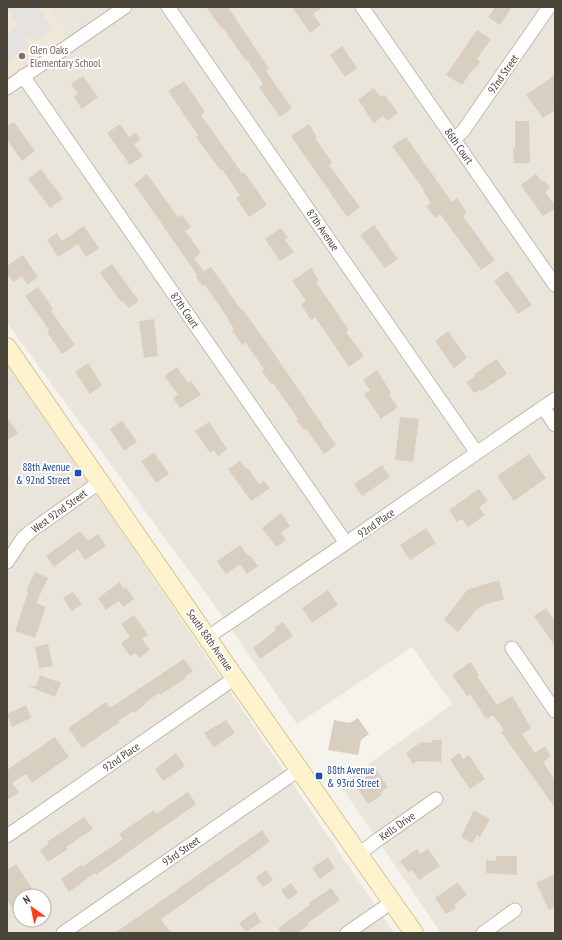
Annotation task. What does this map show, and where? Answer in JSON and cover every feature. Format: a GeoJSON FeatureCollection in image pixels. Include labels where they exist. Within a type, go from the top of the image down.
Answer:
{"type":"FeatureCollection","features":[{"type":"Feature","properties":{"kind":"street"},"geometry":{"type":"LineString","coordinates":[[7,88],[125,7]]}},
{"type":"Feature","properties":{"kind":"street","name":"87th Avenue"},"geometry":{"type":"LineString","coordinates":[[168,7],[477,453]]}},
{"type":"Feature","properties":{"kind":"street","name":"86th Court"},"geometry":{"type":"LineString","coordinates":[[362,7],[555,285]]}},
{"type":"Feature","properties":{"kind":"street","name":"92nd Street"},"geometry":{"type":"LineString","coordinates":[[454,140],[464,131],[549,7]]}},
{"type":"Feature","properties":{"kind":"street","name":"87th Court"},"geometry":{"type":"LineString","coordinates":[[23,76],[346,544]]}},
{"type":"Feature","properties":{"kind":"street","name":"South 88th Avenue"},"geometry":{"type":"LineString","coordinates":[[7,347],[235,678],[414,933]]}},
{"type":"Feature","properties":{"kind":"street"},"geometry":{"type":"LineString","coordinates":[[555,399],[542,407],[555,425]]}},
{"type":"Feature","properties":{"kind":"street","name":"92nd Place"},"geometry":{"type":"LineString","coordinates":[[208,637],[346,544],[542,407]]}},
{"type":"Feature","properties":{"kind":"street","name":"West 92nd Street"},"geometry":{"type":"LineString","coordinates":[[7,562],[23,538],[31,531],[100,482]]}},
{"type":"Feature","properties":{"kind":"street"},"geometry":{"type":"LineString","coordinates":[[512,648],[555,711]]}},
{"type":"Feature","properties":{"kind":"street","name":"92nd Place"},"geometry":{"type":"LineString","coordinates":[[7,836],[235,678]]}},
{"type":"Feature","properties":{"kind":"street","name":"93rd Street"},"geometry":{"type":"LineString","coordinates":[[63,933],[300,769]]}},
{"type":"Feature","properties":{"kind":"street","name":"Kells Drive"},"geometry":{"type":"LineString","coordinates":[[359,854],[436,799]]}},
{"type":"Feature","properties":{"kind":"street"},"geometry":{"type":"LineString","coordinates":[[347,933],[392,902]]}},
{"type":"Feature","properties":{"kind":"street"},"geometry":{"type":"LineString","coordinates":[[483,933],[515,910]]}},
{"type":"Feature","properties":{"kind":"shaded area","name":"Glen Oaks Elementary School"},"geometry":{"type":"Polygon","coordinates":[[[7,7],[48,7],[67,36],[7,77],[7,7]]]}},
{"type":"Feature","properties":{"kind":"shaded area"},"geometry":{"type":"Polygon","coordinates":[[[7,7],[38,7],[53,30],[37,41],[29,36],[25,39],[29,47],[7,62],[7,34],[19,26],[7,7]]]}},
{"type":"Feature","properties":{"kind":"shaded area"},"geometry":{"type":"Polygon","coordinates":[[[48,7],[555,7],[555,933],[441,933],[340,785],[452,704],[412,647],[297,724],[220,613],[7,323],[7,77],[67,36],[48,7]]]}},
{"type":"Feature","properties":{"kind":"shaded area"},"geometry":{"type":"Polygon","coordinates":[[[7,364],[37,407],[394,933],[7,933],[7,364]]]}},
{"type":"Feature","properties":{"kind":"building"},"geometry":{"type":"Polygon","coordinates":[[[206,7],[228,7],[269,69],[266,71],[292,108],[280,117],[259,87],[263,84],[247,60],[246,61],[206,7]]]}},
{"type":"Feature","properties":{"kind":"building"},"geometry":{"type":"Polygon","coordinates":[[[292,7],[323,7],[313,14],[321,25],[310,33],[292,7]]]}},
{"type":"Feature","properties":{"kind":"building"},"geometry":{"type":"Polygon","coordinates":[[[495,7],[512,7],[500,25],[488,17],[495,7]]]}},
{"type":"Feature","properties":{"kind":"building"},"geometry":{"type":"Polygon","coordinates":[[[477,30],[491,39],[477,59],[480,62],[462,85],[446,75],[477,30]]]}},
{"type":"Feature","properties":{"kind":"building"},"geometry":{"type":"Polygon","coordinates":[[[342,46],[357,68],[345,77],[330,55],[342,46]]]}},
{"type":"Feature","properties":{"kind":"building"},"geometry":{"type":"Polygon","coordinates":[[[555,75],[555,110],[543,118],[526,95],[555,75]]]}},
{"type":"Feature","properties":{"kind":"building"},"geometry":{"type":"Polygon","coordinates":[[[83,76],[98,97],[82,109],[74,97],[78,94],[71,84],[83,76]]]}},
{"type":"Feature","properties":{"kind":"building"},"geometry":{"type":"Polygon","coordinates":[[[184,81],[205,112],[201,115],[242,173],[244,172],[267,205],[249,217],[236,198],[240,195],[222,169],[220,170],[196,137],[198,135],[168,91],[184,81]]]}},
{"type":"Feature","properties":{"kind":"building"},"geometry":{"type":"Polygon","coordinates":[[[374,88],[381,97],[385,95],[398,113],[387,121],[383,116],[374,123],[358,100],[374,88]]]}},
{"type":"Feature","properties":{"kind":"building"},"geometry":{"type":"Polygon","coordinates":[[[515,121],[529,121],[530,163],[514,163],[513,148],[515,148],[515,121]]]}},
{"type":"Feature","properties":{"kind":"building"},"geometry":{"type":"Polygon","coordinates":[[[14,122],[35,151],[22,161],[7,140],[7,126],[14,122]]]}},
{"type":"Feature","properties":{"kind":"building"},"geometry":{"type":"Polygon","coordinates":[[[120,124],[129,137],[136,132],[141,140],[134,144],[143,156],[130,165],[107,133],[120,124]]]}},
{"type":"Feature","properties":{"kind":"building"},"geometry":{"type":"Polygon","coordinates":[[[309,124],[317,137],[315,138],[332,162],[329,165],[360,207],[347,217],[291,136],[309,124]]]}},
{"type":"Feature","properties":{"kind":"building"},"geometry":{"type":"Polygon","coordinates":[[[406,137],[452,202],[457,198],[467,213],[463,216],[495,260],[481,270],[440,214],[435,218],[426,206],[431,203],[423,191],[424,190],[392,146],[406,137]]]}},
{"type":"Feature","properties":{"kind":"building"},"geometry":{"type":"Polygon","coordinates":[[[41,169],[63,199],[50,208],[28,179],[41,169]]]}},
{"type":"Feature","properties":{"kind":"building"},"geometry":{"type":"Polygon","coordinates":[[[147,174],[178,217],[182,215],[191,227],[185,231],[201,253],[194,258],[204,271],[211,267],[269,346],[336,445],[324,454],[306,429],[304,430],[296,420],[298,419],[273,383],[271,384],[262,371],[264,369],[245,342],[242,345],[232,330],[234,329],[229,320],[205,285],[203,286],[195,276],[197,275],[134,184],[147,174]]]}},
{"type":"Feature","properties":{"kind":"building"},"geometry":{"type":"Polygon","coordinates":[[[536,174],[542,182],[544,180],[550,188],[545,192],[555,205],[555,208],[543,216],[521,185],[536,174]]]}},
{"type":"Feature","properties":{"kind":"building"},"geometry":{"type":"Polygon","coordinates":[[[374,225],[398,259],[385,268],[360,235],[374,225]]]}},
{"type":"Feature","properties":{"kind":"building"},"geometry":{"type":"Polygon","coordinates":[[[84,226],[99,248],[86,257],[78,244],[58,257],[47,240],[57,233],[62,241],[84,226]]]}},
{"type":"Feature","properties":{"kind":"building"},"geometry":{"type":"Polygon","coordinates":[[[281,228],[288,238],[285,240],[294,252],[280,261],[265,239],[281,228]]]}},
{"type":"Feature","properties":{"kind":"building"},"geometry":{"type":"Polygon","coordinates":[[[23,255],[38,277],[27,285],[22,276],[13,282],[7,274],[7,266],[23,255]]]}},
{"type":"Feature","properties":{"kind":"building"},"geometry":{"type":"Polygon","coordinates":[[[112,264],[139,301],[129,308],[123,301],[121,302],[100,273],[112,264]]]}},
{"type":"Feature","properties":{"kind":"building"},"geometry":{"type":"Polygon","coordinates":[[[311,268],[319,280],[316,282],[349,330],[346,332],[364,356],[349,367],[315,317],[311,320],[301,305],[306,301],[292,281],[311,268]]]}},
{"type":"Feature","properties":{"kind":"building"},"geometry":{"type":"Polygon","coordinates":[[[507,271],[532,305],[518,314],[494,281],[507,271]]]}},
{"type":"Feature","properties":{"kind":"building"},"geometry":{"type":"Polygon","coordinates":[[[38,287],[53,309],[51,311],[75,345],[62,354],[47,332],[49,330],[25,296],[38,287]]]}},
{"type":"Feature","properties":{"kind":"building"},"geometry":{"type":"Polygon","coordinates":[[[154,319],[158,356],[144,358],[139,321],[154,319]]]}},
{"type":"Feature","properties":{"kind":"building"},"geometry":{"type":"Polygon","coordinates":[[[448,331],[467,358],[454,368],[435,341],[448,331]]]}},
{"type":"Feature","properties":{"kind":"building"},"geometry":{"type":"Polygon","coordinates":[[[497,359],[507,374],[481,391],[480,390],[474,393],[466,382],[475,376],[474,374],[497,359]]]}},
{"type":"Feature","properties":{"kind":"building"},"geometry":{"type":"Polygon","coordinates":[[[88,363],[102,385],[90,394],[75,372],[88,363]]]}},
{"type":"Feature","properties":{"kind":"building"},"geometry":{"type":"Polygon","coordinates":[[[177,367],[188,383],[191,381],[201,395],[180,408],[173,398],[178,395],[164,376],[177,367]]]}},
{"type":"Feature","properties":{"kind":"building"},"geometry":{"type":"Polygon","coordinates":[[[377,370],[391,393],[389,395],[398,407],[381,419],[364,394],[370,390],[363,380],[377,370]]]}},
{"type":"Feature","properties":{"kind":"building"},"geometry":{"type":"Polygon","coordinates":[[[7,417],[18,433],[7,440],[7,417]]]}},
{"type":"Feature","properties":{"kind":"building"},"geometry":{"type":"Polygon","coordinates":[[[400,417],[419,419],[413,462],[395,460],[400,417]]]}},
{"type":"Feature","properties":{"kind":"building"},"geometry":{"type":"Polygon","coordinates":[[[122,421],[137,442],[124,451],[110,429],[122,421]]]}},
{"type":"Feature","properties":{"kind":"building"},"geometry":{"type":"Polygon","coordinates":[[[209,422],[227,449],[218,456],[214,450],[210,453],[195,431],[209,422]]]}},
{"type":"Feature","properties":{"kind":"building"},"geometry":{"type":"Polygon","coordinates":[[[154,453],[169,474],[156,483],[141,461],[154,453]]]}},
{"type":"Feature","properties":{"kind":"building"},"geometry":{"type":"Polygon","coordinates":[[[529,454],[546,478],[514,501],[497,476],[529,454]]]}},
{"type":"Feature","properties":{"kind":"building"},"geometry":{"type":"Polygon","coordinates":[[[240,461],[246,469],[248,468],[259,484],[264,481],[270,488],[251,501],[228,469],[240,461]]]}},
{"type":"Feature","properties":{"kind":"building"},"geometry":{"type":"Polygon","coordinates":[[[382,465],[390,477],[362,496],[354,484],[382,465]]]}},
{"type":"Feature","properties":{"kind":"building"},"geometry":{"type":"Polygon","coordinates":[[[479,489],[488,501],[479,507],[485,515],[468,527],[462,519],[457,522],[449,510],[479,489]]]}},
{"type":"Feature","properties":{"kind":"building"},"geometry":{"type":"Polygon","coordinates":[[[281,513],[290,526],[281,533],[286,540],[276,547],[262,528],[281,513]]]}},
{"type":"Feature","properties":{"kind":"building"},"geometry":{"type":"Polygon","coordinates":[[[426,528],[436,543],[410,560],[400,545],[426,528]]]}},
{"type":"Feature","properties":{"kind":"building"},"geometry":{"type":"Polygon","coordinates":[[[80,531],[88,541],[98,534],[106,546],[85,560],[78,549],[54,567],[46,556],[80,531]]]}},
{"type":"Feature","properties":{"kind":"building"},"geometry":{"type":"Polygon","coordinates":[[[240,545],[258,566],[247,574],[240,564],[226,574],[217,561],[240,545]]]}},
{"type":"Feature","properties":{"kind":"building"},"geometry":{"type":"Polygon","coordinates":[[[35,572],[48,578],[36,603],[46,607],[35,638],[15,631],[28,592],[26,591],[35,572]]]}},
{"type":"Feature","properties":{"kind":"building"},"geometry":{"type":"Polygon","coordinates":[[[499,580],[504,599],[484,605],[476,610],[458,632],[444,620],[467,590],[499,580]]]}},
{"type":"Feature","properties":{"kind":"building"},"geometry":{"type":"Polygon","coordinates":[[[120,582],[124,589],[126,587],[134,599],[123,607],[119,601],[106,610],[98,598],[120,582]]]}},
{"type":"Feature","properties":{"kind":"building"},"geometry":{"type":"Polygon","coordinates":[[[328,590],[338,605],[312,623],[302,608],[328,590]]]}},
{"type":"Feature","properties":{"kind":"building"},"geometry":{"type":"Polygon","coordinates":[[[73,592],[82,604],[72,611],[63,598],[73,592]]]}},
{"type":"Feature","properties":{"kind":"building"},"geometry":{"type":"Polygon","coordinates":[[[546,608],[555,621],[555,646],[534,616],[546,608]]]}},
{"type":"Feature","properties":{"kind":"building"},"geometry":{"type":"Polygon","coordinates":[[[134,615],[148,635],[142,639],[150,650],[139,658],[135,653],[130,656],[121,643],[130,637],[121,624],[134,615]]]}},
{"type":"Feature","properties":{"kind":"building"},"geometry":{"type":"Polygon","coordinates":[[[283,622],[293,636],[260,659],[253,648],[276,630],[274,628],[283,622]]]}},
{"type":"Feature","properties":{"kind":"building"},"geometry":{"type":"Polygon","coordinates":[[[48,644],[53,666],[39,668],[35,647],[48,644]]]}},
{"type":"Feature","properties":{"kind":"building"},"geometry":{"type":"Polygon","coordinates":[[[184,659],[193,671],[185,677],[186,678],[160,695],[158,693],[134,713],[133,711],[118,721],[120,722],[82,748],[68,728],[106,702],[110,708],[184,659]]]}},
{"type":"Feature","properties":{"kind":"building"},"geometry":{"type":"Polygon","coordinates":[[[471,662],[479,675],[477,676],[497,705],[512,696],[531,728],[522,734],[535,753],[545,746],[551,756],[543,762],[555,780],[555,808],[501,732],[504,730],[493,715],[486,719],[470,694],[467,696],[452,675],[471,662]]]}},
{"type":"Feature","properties":{"kind":"building"},"geometry":{"type":"Polygon","coordinates":[[[40,675],[61,683],[55,697],[28,686],[36,686],[40,675]]]}},
{"type":"Feature","properties":{"kind":"building"},"geometry":{"type":"Polygon","coordinates":[[[26,705],[31,718],[12,727],[7,714],[26,705]]]}},
{"type":"Feature","properties":{"kind":"building"},"geometry":{"type":"Polygon","coordinates":[[[358,718],[369,734],[361,740],[358,755],[328,750],[334,720],[350,723],[358,718]]]}},
{"type":"Feature","properties":{"kind":"building"},"geometry":{"type":"Polygon","coordinates":[[[226,720],[235,733],[214,747],[204,733],[226,720]]]}},
{"type":"Feature","properties":{"kind":"building"},"geometry":{"type":"Polygon","coordinates":[[[55,737],[69,757],[32,783],[26,774],[12,783],[19,792],[7,800],[7,770],[55,737]]]}},
{"type":"Feature","properties":{"kind":"building"},"geometry":{"type":"Polygon","coordinates":[[[432,740],[442,740],[441,762],[418,761],[413,764],[406,753],[421,742],[432,743],[432,740]]]}},
{"type":"Feature","properties":{"kind":"building"},"geometry":{"type":"Polygon","coordinates":[[[176,753],[185,766],[163,781],[155,769],[176,753]]]}},
{"type":"Feature","properties":{"kind":"building"},"geometry":{"type":"Polygon","coordinates":[[[459,753],[463,759],[469,755],[485,779],[470,789],[450,760],[459,753]]]}},
{"type":"Feature","properties":{"kind":"building"},"geometry":{"type":"Polygon","coordinates":[[[376,770],[388,787],[380,793],[382,795],[368,804],[355,785],[376,770]]]}},
{"type":"Feature","properties":{"kind":"building"},"geometry":{"type":"Polygon","coordinates":[[[188,792],[196,804],[96,875],[95,873],[69,892],[61,879],[81,865],[82,867],[123,839],[119,834],[154,810],[156,814],[188,792]]]}},
{"type":"Feature","properties":{"kind":"building"},"geometry":{"type":"Polygon","coordinates":[[[474,810],[490,819],[480,837],[477,835],[472,843],[461,837],[474,810]]]}},
{"type":"Feature","properties":{"kind":"building"},"geometry":{"type":"Polygon","coordinates":[[[84,817],[93,829],[66,847],[68,849],[48,862],[40,850],[48,844],[47,842],[84,817]]]}},
{"type":"Feature","properties":{"kind":"building"},"geometry":{"type":"Polygon","coordinates":[[[262,830],[270,842],[161,919],[171,933],[115,933],[262,830]]]}},
{"type":"Feature","properties":{"kind":"building"},"geometry":{"type":"Polygon","coordinates":[[[417,849],[420,854],[428,849],[440,866],[419,880],[412,870],[408,872],[400,861],[417,849]]]}},
{"type":"Feature","properties":{"kind":"building"},"geometry":{"type":"Polygon","coordinates":[[[496,856],[517,856],[517,875],[486,873],[486,860],[496,861],[496,856]]]}},
{"type":"Feature","properties":{"kind":"building"},"geometry":{"type":"Polygon","coordinates":[[[328,857],[335,868],[320,879],[312,868],[328,857]]]}},
{"type":"Feature","properties":{"kind":"building"},"geometry":{"type":"Polygon","coordinates":[[[16,864],[32,888],[12,888],[12,907],[7,900],[7,870],[16,864]]]}},
{"type":"Feature","properties":{"kind":"building"},"geometry":{"type":"Polygon","coordinates":[[[266,870],[273,880],[263,887],[256,877],[266,870]]]}},
{"type":"Feature","properties":{"kind":"building"},"geometry":{"type":"Polygon","coordinates":[[[555,874],[555,907],[549,910],[536,883],[555,874]]]}},
{"type":"Feature","properties":{"kind":"building"},"geometry":{"type":"Polygon","coordinates":[[[458,882],[467,895],[454,905],[456,908],[446,914],[435,898],[458,882]]]}},
{"type":"Feature","properties":{"kind":"building"},"geometry":{"type":"Polygon","coordinates":[[[291,883],[298,893],[288,900],[281,890],[291,883]]]}},
{"type":"Feature","properties":{"kind":"building"},"geometry":{"type":"Polygon","coordinates":[[[331,888],[340,900],[308,923],[309,925],[297,933],[282,933],[278,928],[310,905],[309,903],[331,888]]]}},
{"type":"Feature","properties":{"kind":"building"},"geometry":{"type":"Polygon","coordinates":[[[255,912],[261,922],[246,932],[239,923],[255,912]]]}},
{"type":"Feature","properties":{"kind":"place","name":"Glen Oaks Elementary School"},"geometry":{"type":"Point","coordinates":[22,56]}},
{"type":"Feature","properties":{"kind":"place","name":"88th Avenue & 92nd Street"},"geometry":{"type":"Point","coordinates":[78,473]}},
{"type":"Feature","properties":{"kind":"place","name":"88th Avenue & 93rd Street"},"geometry":{"type":"Point","coordinates":[319,776]}}]}
